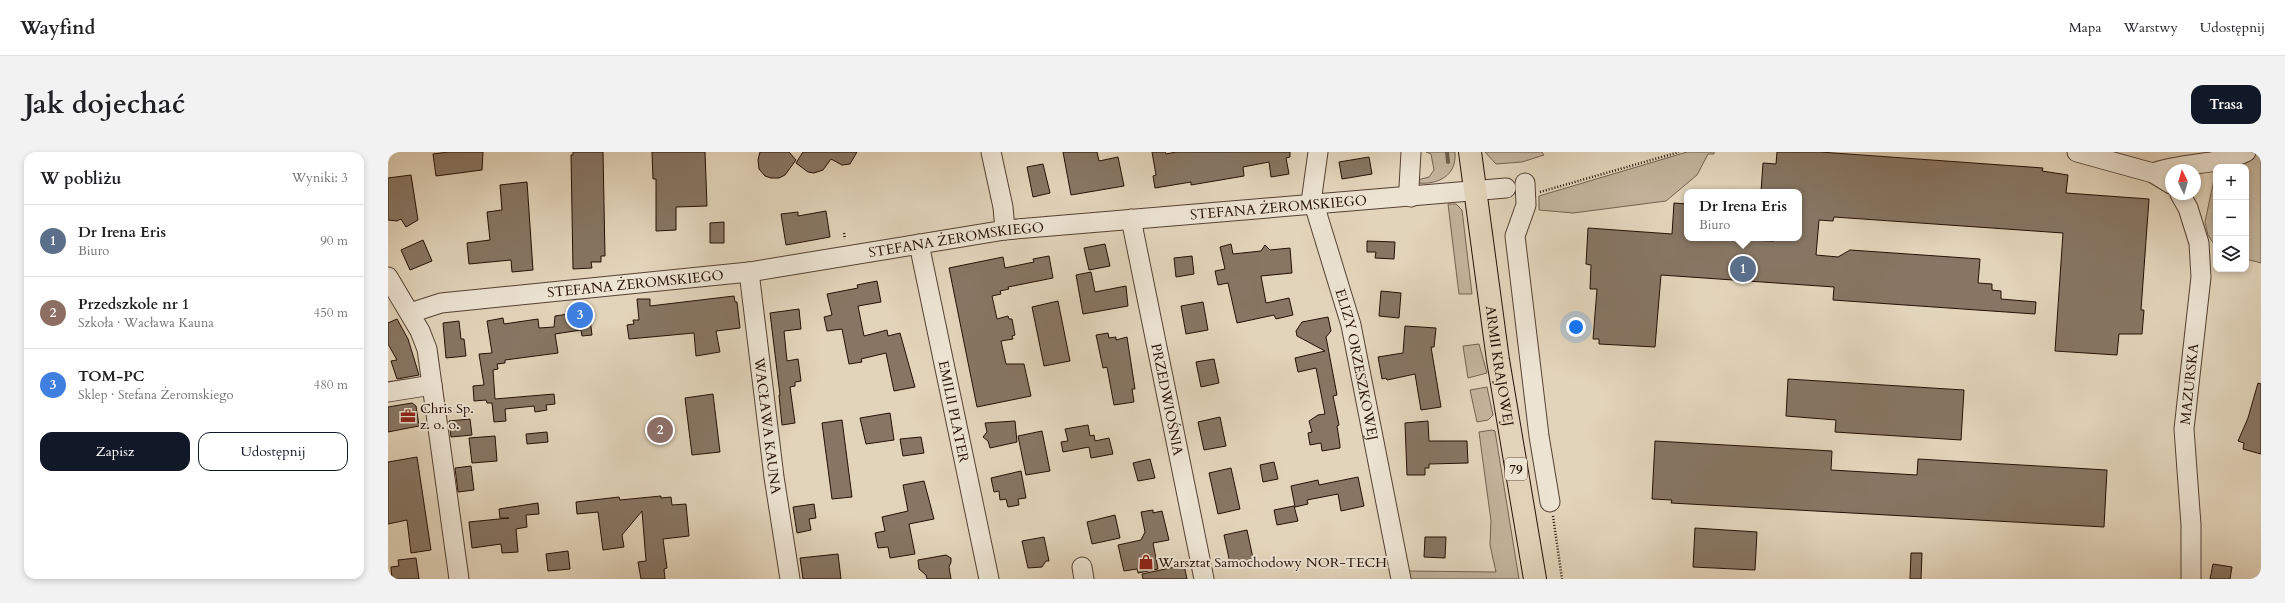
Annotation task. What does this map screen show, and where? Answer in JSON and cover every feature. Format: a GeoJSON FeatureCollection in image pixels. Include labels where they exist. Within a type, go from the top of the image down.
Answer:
{"type":"FeatureCollection","features":[{"type":"Feature","properties":{"kind":"main road","name":"ARMII KRAJOWEJ"},"geometry":{"type":"LineString","coordinates":[[1470,152],[1474,191],[1498,360],[1535,579]]}},
{"type":"Feature","properties":{"kind":"street"},"geometry":{"type":"LineString","coordinates":[[991,152],[1003,207],[1005,230]]}},
{"type":"Feature","properties":{"kind":"street","name":"ELIZY ORZESZKOWEJ"},"geometry":{"type":"LineString","coordinates":[[1318,152],[1312,195],[1351,325],[1401,579]]}},
{"type":"Feature","properties":{"kind":"street"},"geometry":{"type":"LineString","coordinates":[[1411,152],[1409,188],[1411,197]]}},
{"type":"Feature","properties":{"kind":"street"},"geometry":{"type":"LineString","coordinates":[[2077,152],[2153,173],[2165,180]]}},
{"type":"Feature","properties":{"kind":"street"},"geometry":{"type":"LineString","coordinates":[[2153,173],[2165,168],[2212,163],[2246,152]]}},
{"type":"Feature","properties":{"kind":"street","name":"STEFANA ŻEROMSKIEGO"},"geometry":{"type":"LineString","coordinates":[[410,313],[441,303],[749,272],[1005,230],[1506,188]]}},
{"type":"Feature","properties":{"kind":"street"},"geometry":{"type":"LineString","coordinates":[[1526,190],[1525,210],[1515,236],[1539,436],[1550,502]]}},
{"type":"Feature","properties":{"kind":"street","name":"MAZURSKA"},"geometry":{"type":"LineString","coordinates":[[2183,200],[2188,208],[2199,243],[2201,277],[2184,429],[2191,525],[2191,579]]}},
{"type":"Feature","properties":{"kind":"street","name":"PRZEDWIOŚNIA"},"geometry":{"type":"LineString","coordinates":[[1131,219],[1204,579]]}},
{"type":"Feature","properties":{"kind":"street","name":"EMILII PLATER"},"geometry":{"type":"LineString","coordinates":[[919,244],[989,579]]}},
{"type":"Feature","properties":{"kind":"street","name":"WACŁAWA KAUNA"},"geometry":{"type":"LineString","coordinates":[[749,272],[774,477],[790,579]]}},
{"type":"Feature","properties":{"kind":"street"},"geometry":{"type":"LineString","coordinates":[[388,277],[410,313],[427,349],[459,579]]}},
{"type":"Feature","properties":{"kind":"street"},"geometry":{"type":"LineString","coordinates":[[388,392],[432,385]]}},
{"type":"Feature","properties":{"kind":"path"},"geometry":{"type":"LineString","coordinates":[[1526,190],[1680,152]]}},
{"type":"Feature","properties":{"kind":"path"},"geometry":{"type":"LineString","coordinates":[[844,232],[845,239]]}},
{"type":"Feature","properties":{"kind":"path"},"geometry":{"type":"LineString","coordinates":[[1550,502],[1562,579]]}},
{"type":"Feature","properties":{"kind":"shaded area"},"geometry":{"type":"Polygon","coordinates":[[[1426,152],[1455,152],[1453,167],[1445,177],[1439,180],[1417,183],[1417,180],[1429,177],[1434,170],[1431,154],[1426,152]]]}},
{"type":"Feature","properties":{"kind":"shaded area"},"geometry":{"type":"Polygon","coordinates":[[[1485,152],[1542,152],[1544,155],[1522,162],[1496,164],[1485,152]]]}},
{"type":"Feature","properties":{"kind":"shaded area"},"geometry":{"type":"Polygon","coordinates":[[[1687,152],[1714,152],[1714,154],[1708,154],[1697,175],[1666,201],[1573,213],[1539,210],[1539,196],[1687,152]]]}},
{"type":"Feature","properties":{"kind":"shaded area"},"geometry":{"type":"Polygon","coordinates":[[[2255,152],[2261,152],[2261,263],[2249,260],[2249,164],[2229,164],[2255,152]]]}},
{"type":"Feature","properties":{"kind":"shaded area"},"geometry":{"type":"Polygon","coordinates":[[[2213,184],[2213,242],[2208,235],[2205,222],[2213,184]]]}},
{"type":"Feature","properties":{"kind":"shaded area"},"geometry":{"type":"Polygon","coordinates":[[[1448,204],[1456,204],[1462,210],[1472,294],[1459,294],[1448,204]]]}},
{"type":"Feature","properties":{"kind":"shaded area"},"geometry":{"type":"Polygon","coordinates":[[[1479,344],[1487,373],[1468,378],[1463,346],[1479,344]]]}},
{"type":"Feature","properties":{"kind":"shaded area"},"geometry":{"type":"Polygon","coordinates":[[[1487,387],[1493,415],[1488,420],[1477,422],[1470,390],[1487,387]]]}},
{"type":"Feature","properties":{"kind":"shaded area"},"geometry":{"type":"Polygon","coordinates":[[[1495,431],[1519,579],[1410,579],[1408,571],[1496,572],[1490,545],[1491,521],[1479,432],[1495,431]]]}},
{"type":"Feature","properties":{"kind":"building"},"geometry":{"type":"Polygon","coordinates":[[[448,152],[483,152],[482,170],[436,176],[433,154],[448,152]]]}},
{"type":"Feature","properties":{"kind":"building"},"geometry":{"type":"Polygon","coordinates":[[[573,152],[603,152],[605,256],[601,256],[601,262],[591,262],[592,268],[573,269],[571,155],[573,155],[573,152]]]}},
{"type":"Feature","properties":{"kind":"building"},"geometry":{"type":"Polygon","coordinates":[[[652,152],[705,152],[707,206],[676,207],[676,230],[656,231],[656,179],[653,179],[652,152]]]}},
{"type":"Feature","properties":{"kind":"building"},"geometry":{"type":"Polygon","coordinates":[[[760,152],[789,152],[796,160],[785,175],[779,178],[771,178],[765,176],[759,169],[758,160],[760,152]]]}},
{"type":"Feature","properties":{"kind":"building"},"geometry":{"type":"Polygon","coordinates":[[[803,152],[857,152],[850,164],[842,165],[831,159],[823,170],[814,173],[808,172],[796,163],[803,152]]]}},
{"type":"Feature","properties":{"kind":"building"},"geometry":{"type":"Polygon","coordinates":[[[1063,152],[1097,152],[1099,161],[1118,157],[1124,186],[1071,195],[1063,152]]]}},
{"type":"Feature","properties":{"kind":"building"},"geometry":{"type":"Polygon","coordinates":[[[1152,152],[1165,152],[1166,154],[1176,152],[1290,152],[1290,157],[1286,158],[1289,174],[1271,177],[1269,162],[1243,167],[1244,176],[1191,185],[1191,182],[1155,188],[1153,176],[1156,175],[1152,152]]]}},
{"type":"Feature","properties":{"kind":"building"},"geometry":{"type":"Polygon","coordinates":[[[1777,152],[1820,152],[2043,168],[2042,171],[2068,175],[2066,193],[2149,199],[2141,310],[2144,310],[2142,334],[2119,334],[2117,355],[2055,351],[2063,233],[1834,217],[1833,221],[1819,220],[1816,255],[1838,257],[1850,250],[1980,259],[1978,283],[1992,284],[1992,290],[2001,291],[2001,299],[2036,302],[2035,314],[1833,300],[1834,287],[1661,275],[1655,347],[1599,344],[1599,339],[1593,339],[1597,289],[1590,289],[1591,265],[1586,264],[1588,228],[1672,234],[1674,203],[1684,204],[1684,241],[1802,241],[1802,189],[1761,189],[1763,163],[1776,164],[1777,152]]]}},
{"type":"Feature","properties":{"kind":"building"},"geometry":{"type":"Polygon","coordinates":[[[1369,157],[1372,174],[1342,179],[1339,162],[1369,157]]]}},
{"type":"Feature","properties":{"kind":"building"},"geometry":{"type":"Polygon","coordinates":[[[1043,164],[1050,193],[1033,197],[1027,167],[1043,164]]]}},
{"type":"Feature","properties":{"kind":"building"},"geometry":{"type":"Polygon","coordinates":[[[411,175],[418,220],[406,227],[401,219],[397,221],[388,220],[388,178],[411,175]]]}},
{"type":"Feature","properties":{"kind":"building"},"geometry":{"type":"Polygon","coordinates":[[[527,182],[533,270],[512,272],[511,260],[469,264],[467,243],[490,240],[487,212],[502,210],[500,185],[527,182]]]}},
{"type":"Feature","properties":{"kind":"building"},"geometry":{"type":"Polygon","coordinates":[[[826,211],[830,237],[786,245],[781,214],[798,212],[798,216],[826,211]]]}},
{"type":"Feature","properties":{"kind":"building"},"geometry":{"type":"Polygon","coordinates":[[[724,222],[724,243],[710,243],[710,223],[724,222]]]}},
{"type":"Feature","properties":{"kind":"building"},"geometry":{"type":"Polygon","coordinates":[[[423,240],[432,261],[410,270],[401,250],[423,240]]]}},
{"type":"Feature","properties":{"kind":"building"},"geometry":{"type":"Polygon","coordinates":[[[1367,241],[1395,242],[1394,259],[1375,258],[1376,252],[1367,252],[1367,241]]]}},
{"type":"Feature","properties":{"kind":"building"},"geometry":{"type":"Polygon","coordinates":[[[1105,244],[1110,266],[1089,270],[1084,248],[1105,244]]]}},
{"type":"Feature","properties":{"kind":"building"},"geometry":{"type":"Polygon","coordinates":[[[1231,244],[1233,254],[1261,251],[1265,245],[1270,250],[1290,248],[1292,273],[1261,276],[1266,303],[1289,298],[1293,315],[1276,319],[1274,315],[1237,323],[1228,283],[1218,285],[1215,271],[1225,269],[1220,247],[1231,244]]]}},
{"type":"Feature","properties":{"kind":"building"},"geometry":{"type":"Polygon","coordinates":[[[1049,256],[1053,278],[1008,287],[1009,289],[1000,291],[1001,294],[992,296],[997,319],[1008,316],[1009,319],[1012,319],[1015,335],[1012,336],[1013,339],[1001,341],[1006,364],[1024,364],[1031,396],[977,407],[949,268],[1003,257],[1005,268],[1034,262],[1033,259],[1049,256]]]}},
{"type":"Feature","properties":{"kind":"building"},"geometry":{"type":"Polygon","coordinates":[[[1192,256],[1194,274],[1176,277],[1174,258],[1192,256]]]}},
{"type":"Feature","properties":{"kind":"building"},"geometry":{"type":"Polygon","coordinates":[[[1091,272],[1095,292],[1126,286],[1128,306],[1083,314],[1076,275],[1091,272]]]}},
{"type":"Feature","properties":{"kind":"building"},"geometry":{"type":"Polygon","coordinates":[[[877,281],[881,302],[858,306],[864,336],[887,330],[888,336],[900,333],[915,387],[894,391],[886,353],[861,359],[862,362],[849,364],[842,329],[827,331],[824,317],[832,315],[827,294],[858,288],[857,285],[877,281]]]}},
{"type":"Feature","properties":{"kind":"building"},"geometry":{"type":"Polygon","coordinates":[[[1381,291],[1401,293],[1399,318],[1379,316],[1381,291]]]}},
{"type":"Feature","properties":{"kind":"building"},"geometry":{"type":"Polygon","coordinates":[[[734,296],[735,302],[737,302],[740,328],[716,331],[720,352],[696,356],[694,333],[629,339],[627,325],[634,324],[633,320],[639,320],[637,299],[650,299],[650,306],[734,296]]]}},
{"type":"Feature","properties":{"kind":"building"},"geometry":{"type":"Polygon","coordinates":[[[1058,301],[1070,361],[1044,366],[1032,307],[1058,301]]]}},
{"type":"Feature","properties":{"kind":"building"},"geometry":{"type":"Polygon","coordinates":[[[1203,302],[1208,330],[1186,334],[1181,306],[1203,302]]]}},
{"type":"Feature","properties":{"kind":"building"},"geometry":{"type":"Polygon","coordinates":[[[799,309],[801,329],[784,331],[787,361],[798,359],[801,381],[795,382],[795,386],[790,387],[795,423],[782,425],[780,395],[770,313],[799,309]]]}},
{"type":"Feature","properties":{"kind":"building"},"geometry":{"type":"Polygon","coordinates":[[[589,311],[592,335],[582,336],[581,330],[555,334],[558,353],[505,360],[505,363],[497,364],[498,369],[493,370],[495,399],[554,394],[555,404],[546,405],[547,410],[535,412],[534,406],[505,409],[506,421],[494,422],[492,403],[487,403],[486,400],[474,401],[473,386],[484,385],[479,354],[492,353],[487,321],[503,318],[504,324],[538,319],[539,328],[554,327],[555,316],[589,311]]]}},
{"type":"Feature","properties":{"kind":"building"},"geometry":{"type":"Polygon","coordinates":[[[1328,317],[1331,331],[1326,337],[1337,395],[1333,396],[1339,425],[1337,426],[1340,448],[1322,451],[1321,443],[1310,445],[1308,433],[1312,432],[1309,421],[1318,415],[1325,414],[1316,368],[1298,372],[1295,358],[1325,351],[1297,336],[1296,331],[1302,322],[1328,317]]]}},
{"type":"Feature","properties":{"kind":"building"},"geometry":{"type":"Polygon","coordinates":[[[397,319],[408,339],[419,375],[397,379],[391,361],[397,360],[388,344],[388,323],[397,319]]]}},
{"type":"Feature","properties":{"kind":"building"},"geometry":{"type":"Polygon","coordinates":[[[459,321],[461,339],[464,339],[466,356],[446,358],[443,323],[459,321]]]}},
{"type":"Feature","properties":{"kind":"building"},"geometry":{"type":"Polygon","coordinates":[[[1405,326],[1436,328],[1434,347],[1431,347],[1441,407],[1421,410],[1415,374],[1387,380],[1386,378],[1382,379],[1378,357],[1403,353],[1405,326]]]}},
{"type":"Feature","properties":{"kind":"building"},"geometry":{"type":"Polygon","coordinates":[[[1108,333],[1109,338],[1116,337],[1116,340],[1127,337],[1135,389],[1132,389],[1134,402],[1114,405],[1107,367],[1103,368],[1096,335],[1108,333]]]}},
{"type":"Feature","properties":{"kind":"building"},"geometry":{"type":"Polygon","coordinates":[[[1214,359],[1219,383],[1201,387],[1196,362],[1214,359]]]}},
{"type":"Feature","properties":{"kind":"building"},"geometry":{"type":"Polygon","coordinates":[[[1788,379],[1964,390],[1961,440],[1835,432],[1836,420],[1786,416],[1788,379]]]}},
{"type":"Feature","properties":{"kind":"building"},"geometry":{"type":"Polygon","coordinates":[[[2258,383],[2261,384],[2261,454],[2243,449],[2244,443],[2238,441],[2248,418],[2258,383]]]}},
{"type":"Feature","properties":{"kind":"building"},"geometry":{"type":"Polygon","coordinates":[[[713,394],[720,452],[692,455],[685,398],[713,394]]]}},
{"type":"Feature","properties":{"kind":"building","name":"Chris Sp. z. o. o."},"geometry":{"type":"Polygon","coordinates":[[[412,403],[416,406],[419,426],[388,432],[388,407],[412,403]]]}},
{"type":"Feature","properties":{"kind":"building"},"geometry":{"type":"Polygon","coordinates":[[[890,413],[894,440],[866,444],[860,418],[890,413]]]}},
{"type":"Feature","properties":{"kind":"building"},"geometry":{"type":"Polygon","coordinates":[[[1220,417],[1226,446],[1204,450],[1198,422],[1220,417]]]}},
{"type":"Feature","properties":{"kind":"building"},"geometry":{"type":"Polygon","coordinates":[[[470,419],[472,435],[451,437],[449,421],[470,419]]]}},
{"type":"Feature","properties":{"kind":"building"},"geometry":{"type":"Polygon","coordinates":[[[842,420],[852,497],[832,499],[822,423],[842,420]]]}},
{"type":"Feature","properties":{"kind":"building"},"geometry":{"type":"Polygon","coordinates":[[[1015,421],[1017,442],[990,448],[988,441],[983,437],[987,432],[985,423],[1015,421]]]}},
{"type":"Feature","properties":{"kind":"building"},"geometry":{"type":"Polygon","coordinates":[[[1428,421],[1429,441],[1467,441],[1468,463],[1429,464],[1429,468],[1425,468],[1425,475],[1407,475],[1405,423],[1428,421]]]}},
{"type":"Feature","properties":{"kind":"building"},"geometry":{"type":"Polygon","coordinates":[[[1088,425],[1090,436],[1094,435],[1095,441],[1109,438],[1113,454],[1091,458],[1089,447],[1063,452],[1061,442],[1068,441],[1065,429],[1088,425]]]}},
{"type":"Feature","properties":{"kind":"building"},"geometry":{"type":"Polygon","coordinates":[[[1042,431],[1050,471],[1026,475],[1018,436],[1042,431]]]}},
{"type":"Feature","properties":{"kind":"building"},"geometry":{"type":"Polygon","coordinates":[[[547,432],[548,442],[527,444],[526,434],[547,432]]]}},
{"type":"Feature","properties":{"kind":"building"},"geometry":{"type":"Polygon","coordinates":[[[495,436],[497,461],[472,463],[469,438],[495,436]]]}},
{"type":"Feature","properties":{"kind":"building"},"geometry":{"type":"Polygon","coordinates":[[[921,437],[924,453],[903,456],[900,439],[921,437]]]}},
{"type":"Feature","properties":{"kind":"building"},"geometry":{"type":"Polygon","coordinates":[[[1655,441],[1832,451],[1831,470],[1917,475],[1918,459],[2107,470],[2104,527],[1671,503],[1672,500],[1652,499],[1655,441]]]}},
{"type":"Feature","properties":{"kind":"building"},"geometry":{"type":"Polygon","coordinates":[[[417,457],[431,550],[411,553],[407,520],[388,524],[388,462],[417,457]]]}},
{"type":"Feature","properties":{"kind":"building"},"geometry":{"type":"Polygon","coordinates":[[[1150,459],[1155,478],[1138,481],[1133,463],[1150,459]]]}},
{"type":"Feature","properties":{"kind":"building"},"geometry":{"type":"Polygon","coordinates":[[[1274,462],[1278,479],[1263,482],[1260,465],[1274,462]]]}},
{"type":"Feature","properties":{"kind":"building"},"geometry":{"type":"Polygon","coordinates":[[[471,466],[474,490],[458,492],[455,468],[471,466]]]}},
{"type":"Feature","properties":{"kind":"building"},"geometry":{"type":"Polygon","coordinates":[[[1231,468],[1240,509],[1218,514],[1209,473],[1231,468]]]}},
{"type":"Feature","properties":{"kind":"building"},"geometry":{"type":"Polygon","coordinates":[[[1021,471],[1026,498],[1018,499],[1019,505],[1008,507],[1006,499],[1000,500],[999,491],[994,492],[991,478],[1021,471]]]}},
{"type":"Feature","properties":{"kind":"building"},"geometry":{"type":"Polygon","coordinates":[[[1358,477],[1364,506],[1341,511],[1338,494],[1307,500],[1308,504],[1295,507],[1291,486],[1318,480],[1319,485],[1358,477]]]}},
{"type":"Feature","properties":{"kind":"building"},"geometry":{"type":"Polygon","coordinates":[[[924,481],[934,519],[909,524],[915,554],[890,558],[888,547],[878,548],[875,533],[885,531],[882,517],[908,511],[903,485],[924,481]]]}},
{"type":"Feature","properties":{"kind":"building"},"geometry":{"type":"Polygon","coordinates":[[[661,496],[661,498],[671,497],[672,505],[686,504],[689,536],[663,539],[667,568],[664,569],[665,579],[641,579],[638,562],[646,561],[642,511],[622,535],[624,547],[603,550],[598,512],[577,514],[576,502],[619,497],[620,500],[661,496]]]}},
{"type":"Feature","properties":{"kind":"building"},"geometry":{"type":"Polygon","coordinates":[[[538,503],[539,514],[526,515],[527,527],[516,529],[518,552],[502,553],[501,544],[472,548],[469,522],[509,518],[500,518],[499,509],[538,503]]]}},
{"type":"Feature","properties":{"kind":"building"},"geometry":{"type":"Polygon","coordinates":[[[814,504],[816,518],[809,519],[811,530],[797,533],[793,507],[814,504]]]}},
{"type":"Feature","properties":{"kind":"building"},"geometry":{"type":"Polygon","coordinates":[[[1294,506],[1298,521],[1277,525],[1274,510],[1294,506]]]}},
{"type":"Feature","properties":{"kind":"building"},"geometry":{"type":"Polygon","coordinates":[[[1153,510],[1153,513],[1162,511],[1169,540],[1153,543],[1158,569],[1138,573],[1137,569],[1124,571],[1118,545],[1141,540],[1145,532],[1141,512],[1153,510]]]}},
{"type":"Feature","properties":{"kind":"building"},"geometry":{"type":"Polygon","coordinates":[[[1115,515],[1120,538],[1092,544],[1087,522],[1115,515]]]}},
{"type":"Feature","properties":{"kind":"building"},"geometry":{"type":"Polygon","coordinates":[[[1695,528],[1757,532],[1755,570],[1693,567],[1695,528]]]}},
{"type":"Feature","properties":{"kind":"building"},"geometry":{"type":"Polygon","coordinates":[[[1247,530],[1254,563],[1231,568],[1224,535],[1247,530]]]}},
{"type":"Feature","properties":{"kind":"building"},"geometry":{"type":"Polygon","coordinates":[[[1044,537],[1049,561],[1046,561],[1042,567],[1028,568],[1022,541],[1044,537]]]}},
{"type":"Feature","properties":{"kind":"building"},"geometry":{"type":"Polygon","coordinates":[[[1425,537],[1446,537],[1445,558],[1424,557],[1425,537]]]}},
{"type":"Feature","properties":{"kind":"building"},"geometry":{"type":"Polygon","coordinates":[[[568,551],[570,569],[548,571],[546,554],[568,551]]]}},
{"type":"Feature","properties":{"kind":"building"},"geometry":{"type":"Polygon","coordinates":[[[1911,553],[1922,553],[1921,579],[1910,579],[1911,553]]]}},
{"type":"Feature","properties":{"kind":"building"},"geometry":{"type":"Polygon","coordinates":[[[838,554],[841,579],[803,579],[800,558],[838,554]]]}},
{"type":"Feature","properties":{"kind":"building"},"geometry":{"type":"Polygon","coordinates":[[[946,555],[951,558],[949,567],[951,579],[927,579],[926,575],[919,569],[918,560],[946,555]]]}},
{"type":"Feature","properties":{"kind":"building"},"geometry":{"type":"Polygon","coordinates":[[[416,558],[419,579],[392,579],[391,567],[399,566],[398,560],[416,558]]]}},
{"type":"Feature","properties":{"kind":"building"},"geometry":{"type":"Polygon","coordinates":[[[2213,564],[2232,567],[2230,579],[2210,579],[2213,564]]]}},
{"type":"Feature","properties":{"kind":"building"},"geometry":{"type":"Polygon","coordinates":[[[1184,565],[1187,579],[1143,579],[1142,574],[1184,565]]]}},
{"type":"Feature","properties":{"kind":"waterway"},"geometry":{"type":"LineString","coordinates":[[1447,152],[1448,162]]}},
{"type":"Feature","properties":{"kind":"place","name":"Dr Irena Eris"},"geometry":{"type":"Point","coordinates":[1743,269]}},
{"type":"Feature","properties":{"kind":"place","name":"TOM-PC"},"geometry":{"type":"Point","coordinates":[580,315]}},
{"type":"Feature","properties":{"kind":"place","name":"Chris Sp. z. o. o."},"geometry":{"type":"Point","coordinates":[408,416]}},
{"type":"Feature","properties":{"kind":"place","name":"Przedszkole nr 1"},"geometry":{"type":"Point","coordinates":[660,430]}},
{"type":"Feature","properties":{"kind":"place","name":"Warsztat Samochodowy NOR-TECH"},"geometry":{"type":"Point","coordinates":[1146,562]}}]}
